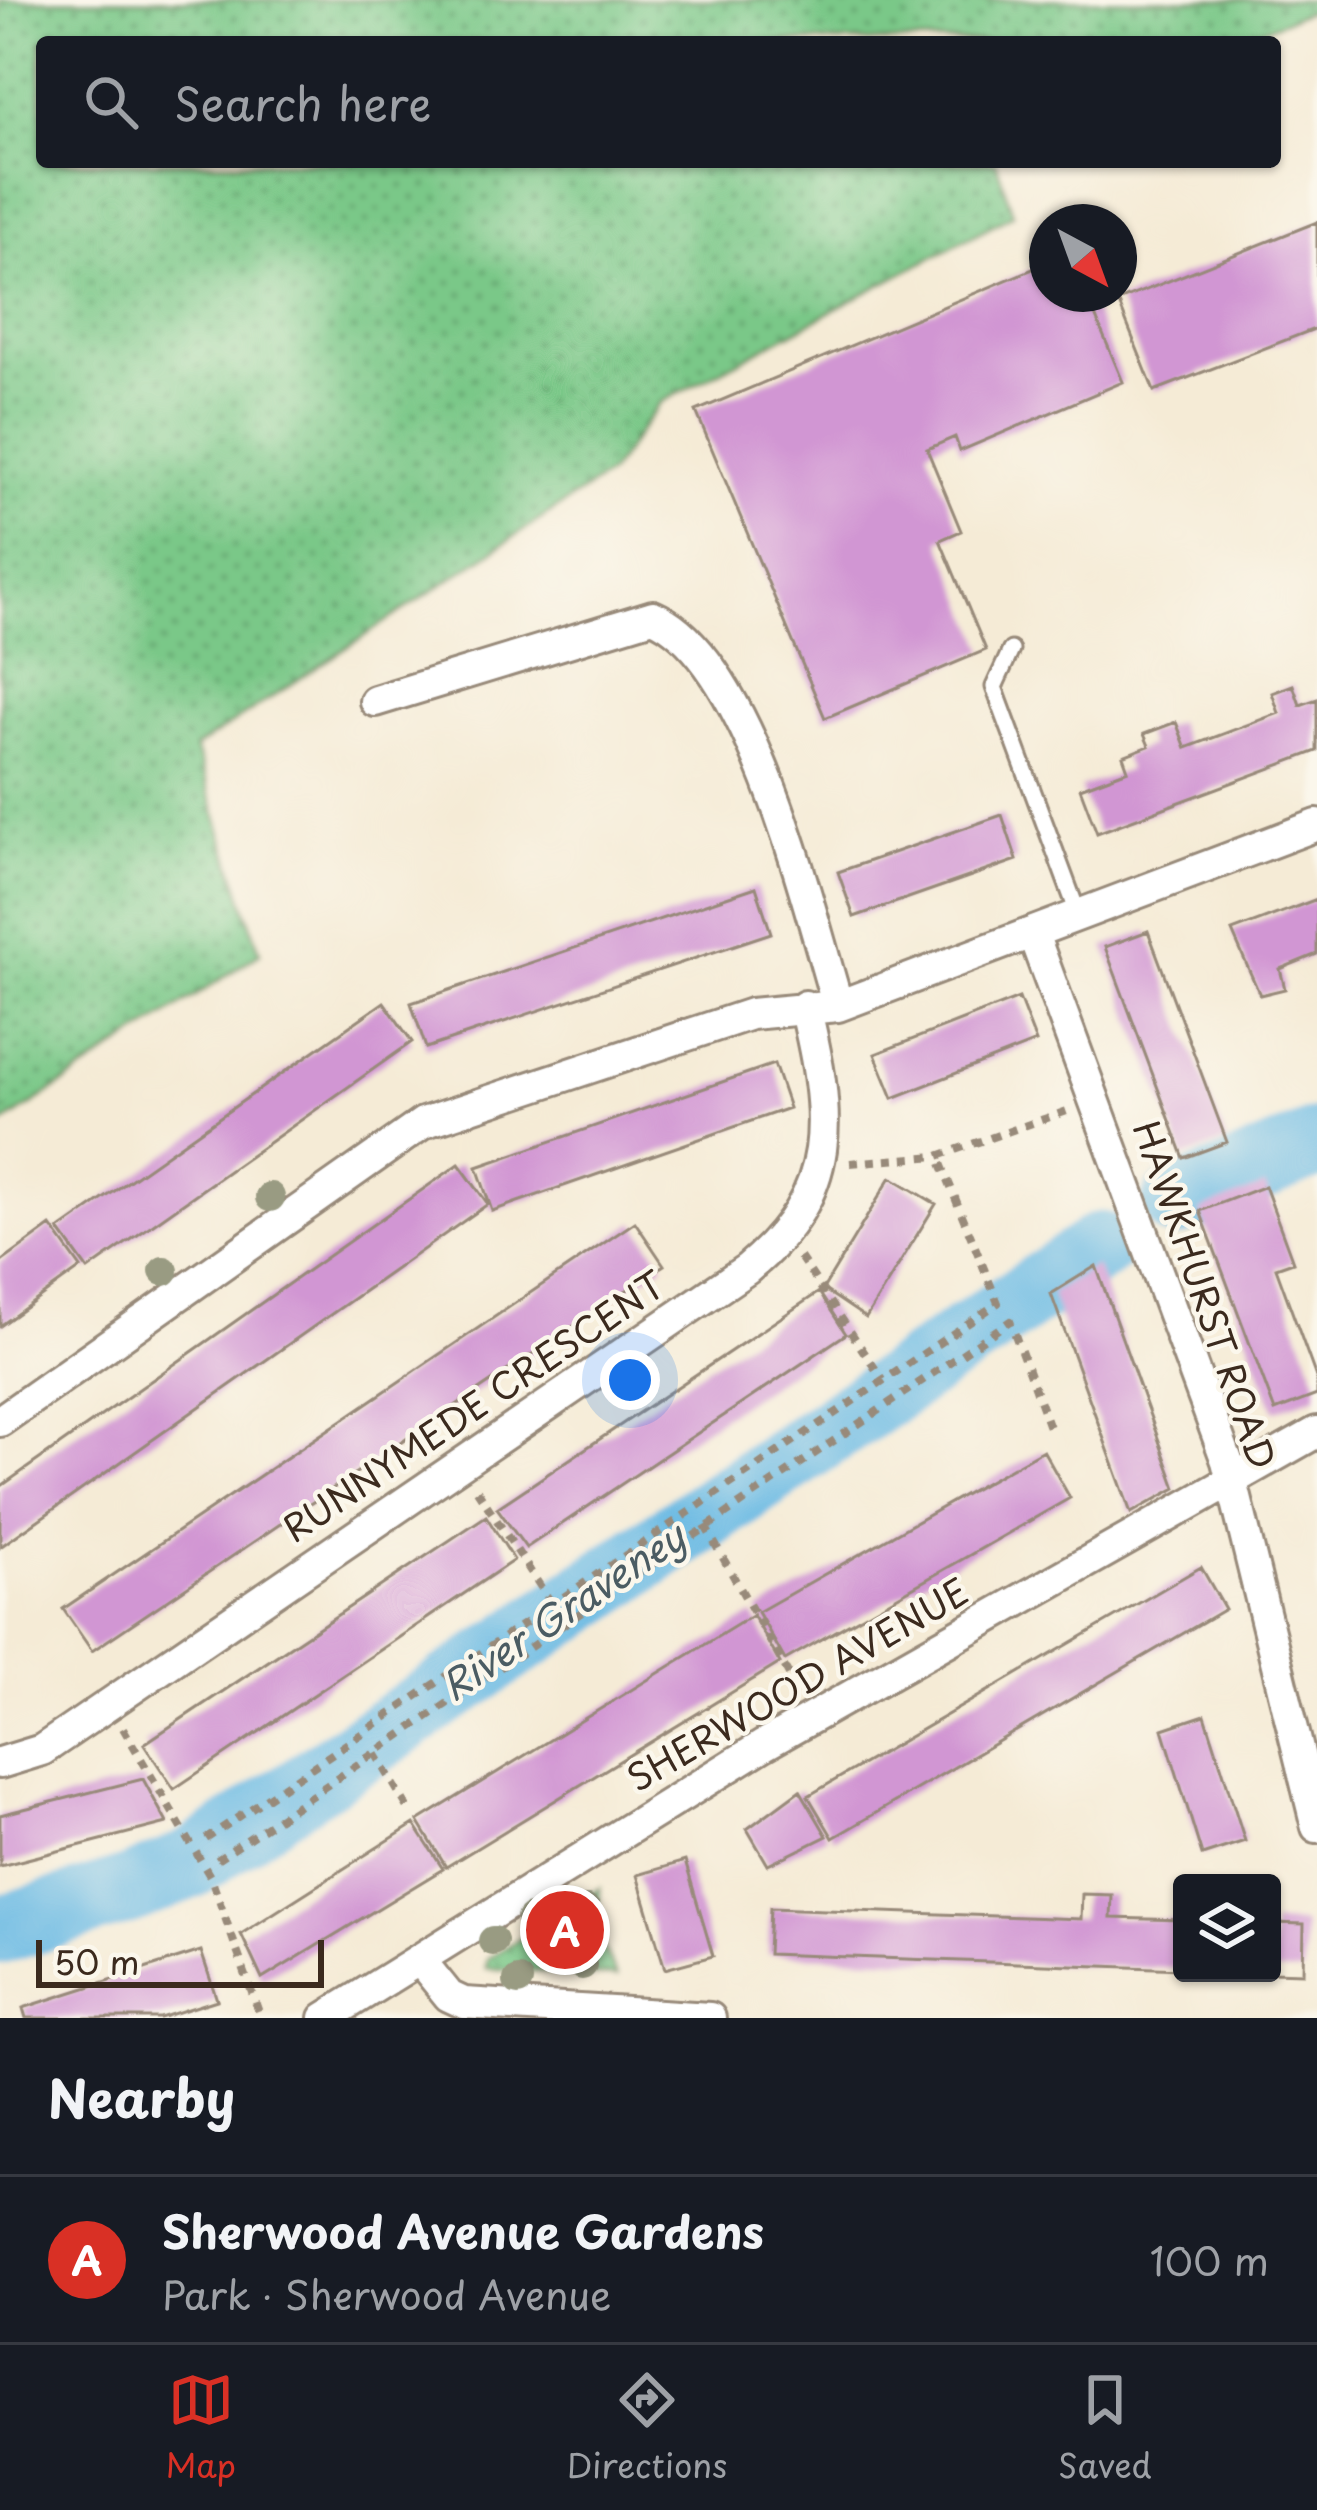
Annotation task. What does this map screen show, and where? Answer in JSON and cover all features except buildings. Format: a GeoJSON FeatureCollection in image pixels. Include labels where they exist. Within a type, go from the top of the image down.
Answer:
{"type":"FeatureCollection","features":[{"type":"Feature","properties":{"kind":"street"},"geometry":{"type":"LineString","coordinates":[[375,701],[653,616],[682,628],[735,709],[772,789],[838,1006]]}},
{"type":"Feature","properties":{"kind":"street"},"geometry":{"type":"LineString","coordinates":[[0,1420],[423,1123],[751,1014],[838,1006],[1317,825]]}},
{"type":"Feature","properties":{"kind":"street","name":"HAWKHURST ROAD"},"geometry":{"type":"LineString","coordinates":[[1033,934],[1231,1484],[1317,1828]]}},
{"type":"Feature","properties":{"kind":"street","name":"RUNNYMEDE CRESCENT"},"geometry":{"type":"LineString","coordinates":[[0,1762],[42,1750],[786,1237],[821,1166],[825,1115],[805,1006]]}},
{"type":"Feature","properties":{"kind":"street","name":"SHERWOOD AVENUE"},"geometry":{"type":"LineString","coordinates":[[325,2018],[813,1716],[1317,1432]]}},
{"type":"Feature","properties":{"kind":"street"},"geometry":{"type":"LineString","coordinates":[[419,1960],[448,1996],[464,2003],[710,2018]]}},
{"type":"Feature","properties":{"kind":"lane"},"geometry":{"type":"LineString","coordinates":[[1011,650],[994,687],[1079,916]]}},
{"type":"Feature","properties":{"kind":"path"},"geometry":{"type":"LineString","coordinates":[[821,1166],[938,1156],[1094,1101]]}},
{"type":"Feature","properties":{"kind":"path"},"geometry":{"type":"LineString","coordinates":[[206,1839],[998,1304],[938,1156]]}},
{"type":"Feature","properties":{"kind":"path"},"geometry":{"type":"LineString","coordinates":[[786,1237],[883,1380]]}},
{"type":"Feature","properties":{"kind":"path"},"geometry":{"type":"LineString","coordinates":[[218,1860],[1010,1321],[1051,1430]]}},
{"type":"Feature","properties":{"kind":"path"},"geometry":{"type":"LineString","coordinates":[[460,1464],[552,1604]]}},
{"type":"Feature","properties":{"kind":"path"},"geometry":{"type":"LineString","coordinates":[[705,1526],[813,1716]]}},
{"type":"Feature","properties":{"kind":"path"},"geometry":{"type":"LineString","coordinates":[[108,1704],[212,1878],[261,2018]]}},
{"type":"Feature","properties":{"kind":"path"},"geometry":{"type":"LineString","coordinates":[[375,1753],[411,1813]]}},
{"type":"Feature","properties":{"kind":"green space"},"geometry":{"type":"Polygon","coordinates":[[[0,0],[1317,0],[1317,8],[1245,36],[36,36],[36,168],[998,168],[1013,214],[660,403],[609,474],[195,748],[260,953],[0,1126],[0,0]]]}},
{"type":"Feature","properties":{"kind":"green space"},"geometry":{"type":"Polygon","coordinates":[[[600,1888],[596,1934],[617,1976],[486,1968],[487,1959],[600,1888]]]}},
{"type":"Feature","properties":{"kind":"waterway","name":"River Graveney"},"geometry":{"type":"LineString","coordinates":[[1176,1203],[1317,1143]]}},
{"type":"Feature","properties":{"kind":"waterway","name":"River Graveney"},"geometry":{"type":"LineString","coordinates":[[0,1930],[133,1889],[193,1863],[1101,1246]]}},
{"type":"Feature","properties":{"kind":"place","name":"Sherwood Avenue Gardens"},"geometry":{"type":"Point","coordinates":[565,1930]}}]}
